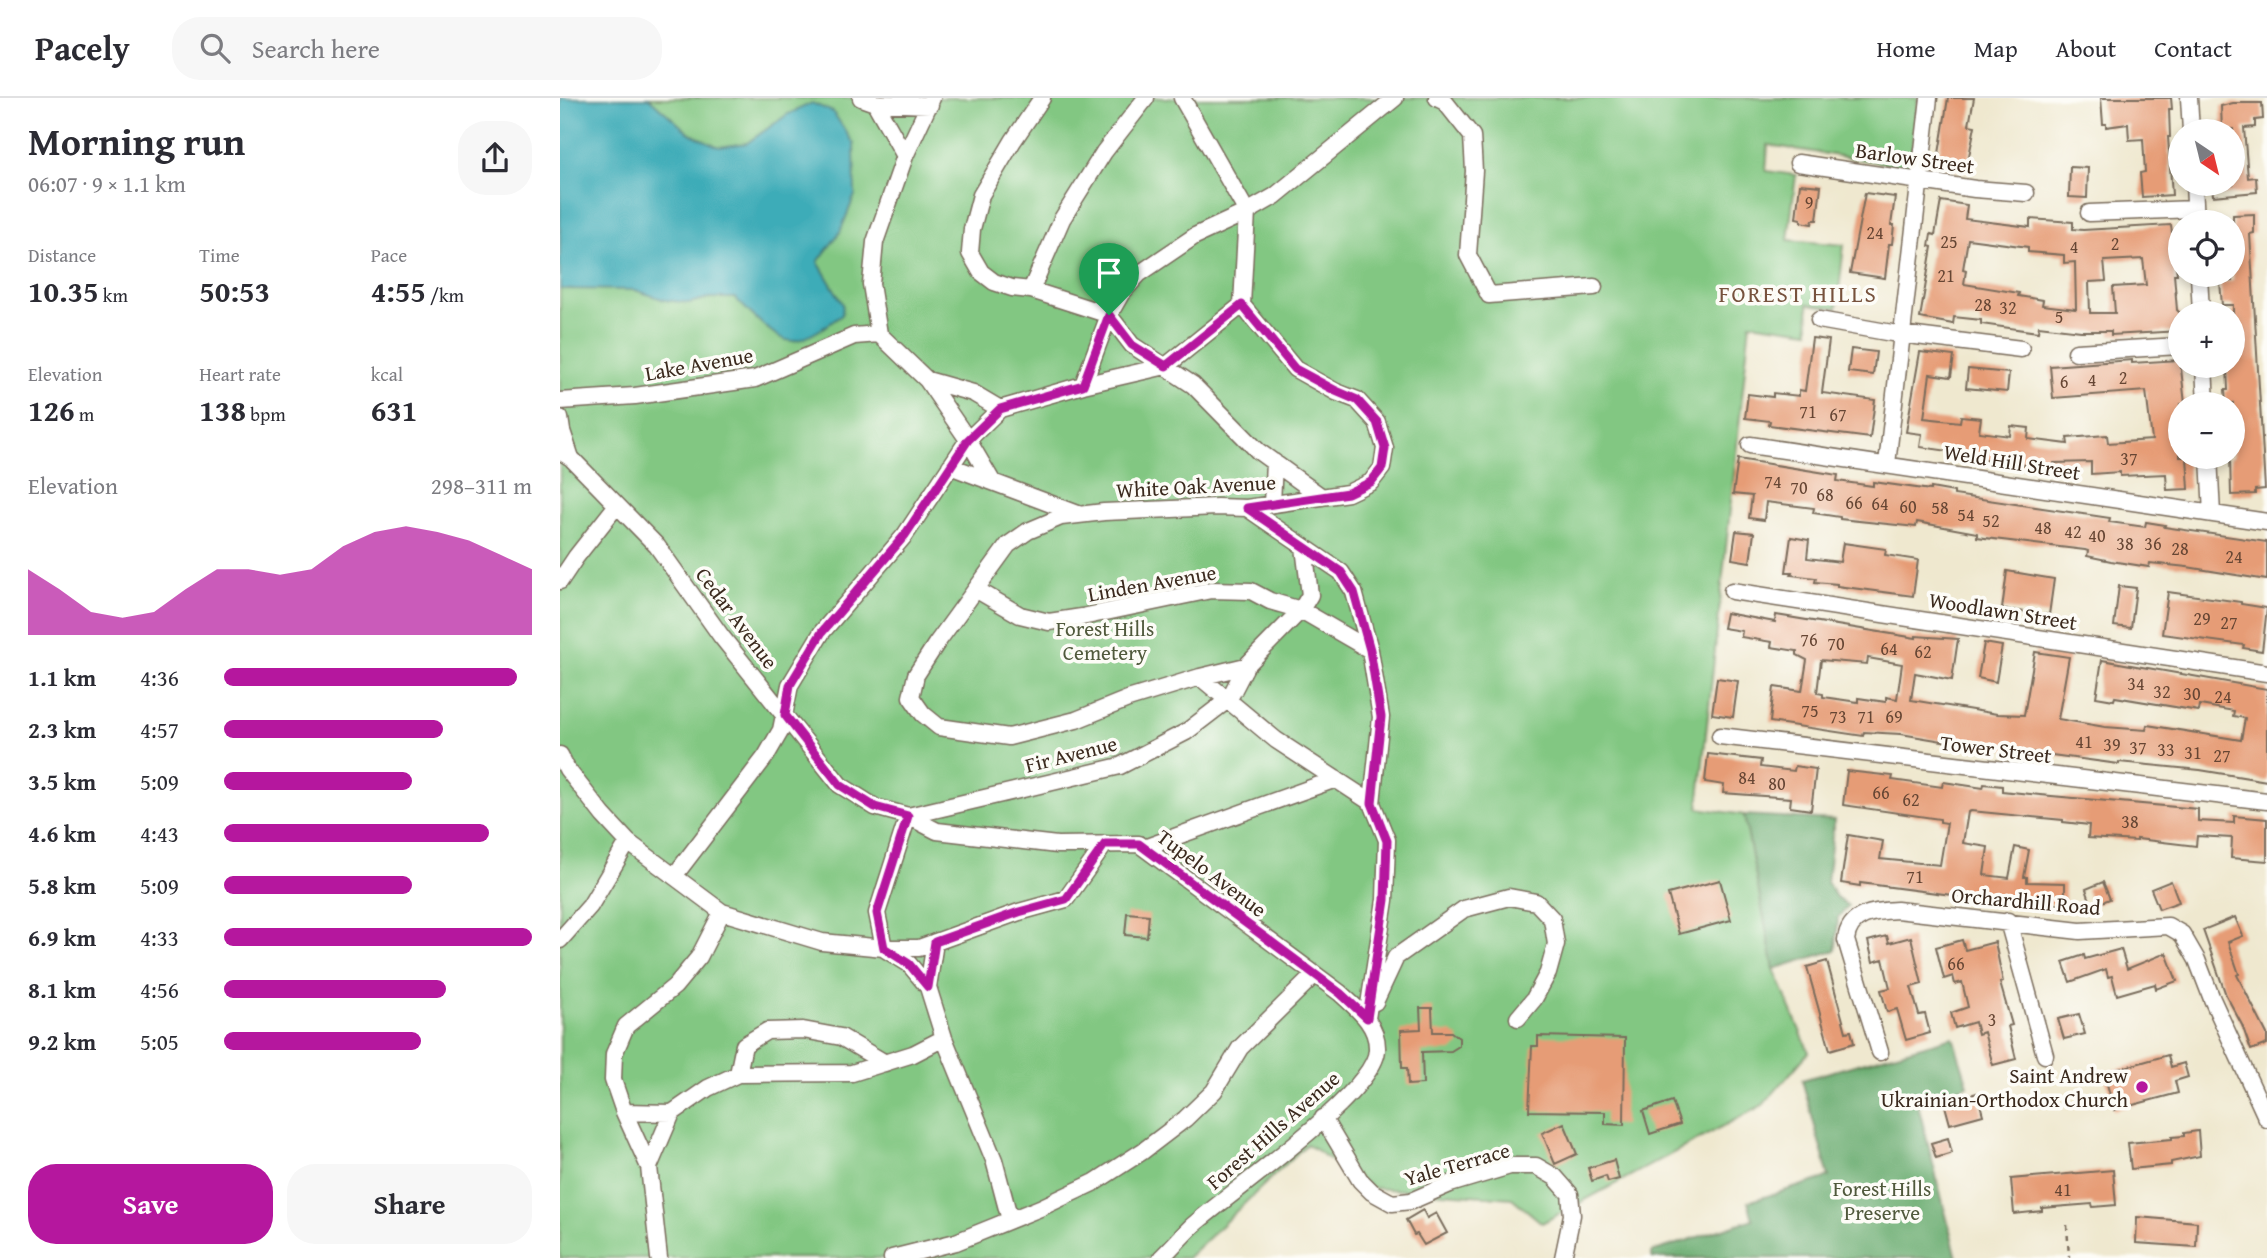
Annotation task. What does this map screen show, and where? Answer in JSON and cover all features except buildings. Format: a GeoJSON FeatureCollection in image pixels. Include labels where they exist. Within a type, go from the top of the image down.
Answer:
{"type":"FeatureCollection","features":[{"type":"Feature","properties":{"kind":"street"},"geometry":{"type":"LineString","coordinates":[[1042,98],[981,195],[972,229],[970,253],[981,272],[995,282],[1012,288],[1031,290],[1109,315],[1132,345],[1193,385],[1258,451],[1322,497]]}},
{"type":"Feature","properties":{"kind":"street"},"geometry":{"type":"LineString","coordinates":[[1031,290],[1062,219],[1104,152],[1146,98]]}},
{"type":"Feature","properties":{"kind":"street"},"geometry":{"type":"LineString","coordinates":[[675,875],[766,756],[781,730],[790,685],[822,632],[905,535],[968,440],[1000,409],[1083,385],[1166,366],[1242,305],[1247,212],[1182,98]]}},
{"type":"Feature","properties":{"kind":"street"},"geometry":{"type":"LineString","coordinates":[[1083,385],[1109,315],[1121,294],[1139,274],[1195,236],[1275,196],[1395,98]]}},
{"type":"Feature","properties":{"kind":"street"},"geometry":{"type":"LineString","coordinates":[[1437,98],[1445,102],[1472,136],[1474,171],[1468,255],[1489,295],[1594,287]]}},
{"type":"Feature","properties":{"kind":"street"},"geometry":{"type":"LineString","coordinates":[[1887,464],[1929,98]]}},
{"type":"Feature","properties":{"kind":"street"},"geometry":{"type":"LineString","coordinates":[[2189,98],[2190,119]]}},
{"type":"Feature","properties":{"kind":"street"},"geometry":{"type":"LineString","coordinates":[[868,100],[931,101],[905,156],[876,242],[871,285],[879,334],[926,380],[968,440],[992,481]]}},
{"type":"Feature","properties":{"kind":"street"},"geometry":{"type":"LineString","coordinates":[[868,100],[905,156]]}},
{"type":"Feature","properties":{"kind":"street","name":"Barlow Street"},"geometry":{"type":"LineString","coordinates":[[1798,163],[1975,189],[2026,192]]}},
{"type":"Feature","properties":{"kind":"street"},"geometry":{"type":"LineString","coordinates":[[2089,213],[2168,215]]}},
{"type":"Feature","properties":{"kind":"street","name":"White Oak Avenue"},"geometry":{"type":"LineString","coordinates":[[1200,677],[1128,699],[1076,720],[1009,737],[939,727],[923,714],[911,697],[916,674],[936,644],[1008,545],[1028,531],[1061,517],[1206,507],[1247,508],[1348,493],[1371,482],[1382,468],[1385,448],[1377,422],[1357,400],[1295,369],[1242,305]]}},
{"type":"Feature","properties":{"kind":"street"},"geometry":{"type":"LineString","coordinates":[[1819,320],[2021,349]]}},
{"type":"Feature","properties":{"kind":"street","name":"Lake Avenue"},"geometry":{"type":"LineString","coordinates":[[560,401],[635,396],[755,379],[854,336],[879,334]]}},
{"type":"Feature","properties":{"kind":"street"},"geometry":{"type":"LineString","coordinates":[[2076,352],[2168,347]]}},
{"type":"Feature","properties":{"kind":"street"},"geometry":{"type":"LineString","coordinates":[[926,380],[973,393],[1000,409]]}},
{"type":"Feature","properties":{"kind":"street"},"geometry":{"type":"LineString","coordinates":[[560,418],[566,455]]}},
{"type":"Feature","properties":{"kind":"street","name":"Weld Hill Street"},"geometry":{"type":"LineString","coordinates":[[1750,445],[2267,522]]}},
{"type":"Feature","properties":{"kind":"street","name":"Cedar Avenue"},"geometry":{"type":"LineString","coordinates":[[566,455],[657,546],[721,636],[840,785],[875,807],[908,816]]}},
{"type":"Feature","properties":{"kind":"street"},"geometry":{"type":"LineString","coordinates":[[1272,504],[1274,463]]}},
{"type":"Feature","properties":{"kind":"street","name":"White Oak Avenue"},"geometry":{"type":"LineString","coordinates":[[950,466],[1082,515]]}},
{"type":"Feature","properties":{"kind":"street"},"geometry":{"type":"LineString","coordinates":[[2210,469],[2212,514]]}},
{"type":"Feature","properties":{"kind":"street"},"geometry":{"type":"LineString","coordinates":[[560,581],[617,505]]}},
{"type":"Feature","properties":{"kind":"street"},"geometry":{"type":"LineString","coordinates":[[1200,677],[1276,740],[1372,803],[1381,717],[1370,650],[1354,592],[1341,572],[1247,508]]}},
{"type":"Feature","properties":{"kind":"street"},"geometry":{"type":"LineString","coordinates":[[1229,699],[1246,666],[1301,611],[1310,595],[1304,547]]}},
{"type":"Feature","properties":{"kind":"street","name":"Linden Avenue"},"geometry":{"type":"LineString","coordinates":[[977,590],[1020,615],[1049,622],[1211,590],[1251,591],[1270,601],[1301,611],[1370,650]]}},
{"type":"Feature","properties":{"kind":"street","name":"Woodlawn Street"},"geometry":{"type":"LineString","coordinates":[[1732,591],[2267,673]]}},
{"type":"Feature","properties":{"kind":"street"},"geometry":{"type":"LineString","coordinates":[[1200,677],[1246,666]]}},
{"type":"Feature","properties":{"kind":"street","name":"Fir Avenue"},"geometry":{"type":"LineString","coordinates":[[908,816],[1120,766],[1186,732],[1229,699]]}},
{"type":"Feature","properties":{"kind":"street","name":"Tower Street"},"geometry":{"type":"LineString","coordinates":[[1720,736],[2267,801]]}},
{"type":"Feature","properties":{"kind":"street"},"geometry":{"type":"LineString","coordinates":[[560,755],[603,815],[628,842],[722,912],[822,942],[884,948],[919,948],[1019,912],[1066,899],[1105,844]]}},
{"type":"Feature","properties":{"kind":"street"},"geometry":{"type":"LineString","coordinates":[[1144,848],[1336,779]]}},
{"type":"Feature","properties":{"kind":"street","name":"Forest Hills Avenue"},"geometry":{"type":"LineString","coordinates":[[1161,1258],[1191,1227],[1357,1087],[1373,1064],[1378,1049],[1370,1025],[1385,900],[1387,841],[1372,803]]}},
{"type":"Feature","properties":{"kind":"street"},"geometry":{"type":"LineString","coordinates":[[908,816],[877,913],[884,948],[909,964],[928,987],[944,1038],[994,1160],[1010,1220]]}},
{"type":"Feature","properties":{"kind":"street","name":"Tupelo Avenue"},"geometry":{"type":"LineString","coordinates":[[908,816],[937,831],[985,838],[1057,845],[1139,844],[1340,993],[1370,1025]]}},
{"type":"Feature","properties":{"kind":"street"},"geometry":{"type":"LineString","coordinates":[[560,940],[590,905],[628,842]]}},
{"type":"Feature","properties":{"kind":"street"},"geometry":{"type":"LineString","coordinates":[[1370,1025],[1396,957],[1464,909],[1509,897],[1536,902],[1552,919],[1556,944],[1548,973],[1534,999],[1518,1018]]}},
{"type":"Feature","properties":{"kind":"street","name":"Orchardhill Road"},"geometry":{"type":"LineString","coordinates":[[1880,1052],[1846,940],[1847,929],[1852,922],[1871,913],[1897,910],[2080,931],[2168,926],[2182,934],[2197,960],[2267,1119]]}},
{"type":"Feature","properties":{"kind":"street"},"geometry":{"type":"LineString","coordinates":[[659,1258],[649,1167],[613,1080],[614,1054],[626,1026],[675,986],[699,957],[722,912]]}},
{"type":"Feature","properties":{"kind":"street"},"geometry":{"type":"LineString","coordinates":[[2008,921],[2045,1055]]}},
{"type":"Feature","properties":{"kind":"street"},"geometry":{"type":"LineString","coordinates":[[928,987],[935,942]]}},
{"type":"Feature","properties":{"kind":"street"},"geometry":{"type":"LineString","coordinates":[[892,1258],[956,1242],[1010,1220],[1095,1182],[1143,1152],[1185,1119],[1214,1091],[1240,1048],[1314,975]]}},
{"type":"Feature","properties":{"kind":"street"},"geometry":{"type":"LineString","coordinates":[[738,1074],[744,1045],[767,1031],[803,1030],[841,1038],[885,1063]]}},
{"type":"Feature","properties":{"kind":"street"},"geometry":{"type":"LineString","coordinates":[[649,1167],[672,1114],[708,1088],[738,1074],[852,1073],[913,1054],[944,1038]]}},
{"type":"Feature","properties":{"kind":"street"},"geometry":{"type":"LineString","coordinates":[[624,1112],[672,1114]]}},
{"type":"Feature","properties":{"kind":"street","name":"Yale Terrace"},"geometry":{"type":"LineString","coordinates":[[1322,1118],[1360,1180],[1372,1192],[1392,1203],[1411,1201],[1450,1184],[1510,1166],[1536,1166],[1555,1177],[1570,1194],[1572,1215],[1563,1258]]}},
{"type":"Feature","properties":{"kind":"path"},"geometry":{"type":"LineString","coordinates":[[2067,1225],[2069,1257]]}},
{"type":"Feature","properties":{"kind":"green space","name":"Forest Hills Cemetery"},"geometry":{"type":"Polygon","coordinates":[[[560,98],[1918,98],[1910,167],[1768,145],[1766,171],[1796,175],[1788,240],[1844,245],[1837,308],[1808,304],[1809,331],[1750,323],[1698,808],[1744,815],[1774,969],[1809,1052],[1763,1105],[1542,1223],[1512,1198],[1372,1188],[1307,1144],[1187,1258],[560,1258],[560,98]]]}},
{"type":"Feature","properties":{"kind":"green space"},"geometry":{"type":"Polygon","coordinates":[[[1744,815],[1834,820],[1827,882],[1836,897],[1848,906],[1838,918],[1836,950],[1774,969],[1744,815]]]}},
{"type":"Feature","properties":{"kind":"green space","name":"Forest Hills Preserve"},"geometry":{"type":"Polygon","coordinates":[[[1953,1037],[1968,1085],[1918,1105],[1957,1258],[1652,1258],[1652,1252],[1753,1219],[1748,1202],[1829,1177],[1802,1080],[1953,1037]]]}},
{"type":"Feature","properties":{"kind":"water"},"geometry":{"type":"Polygon","coordinates":[[[560,98],[649,98],[689,133],[719,147],[747,143],[788,114],[812,103],[833,112],[854,144],[855,195],[840,232],[818,262],[843,304],[842,315],[812,334],[793,341],[779,337],[735,298],[709,298],[689,303],[665,300],[635,290],[560,289],[560,98]]]}},
{"type":"Feature","properties":{"kind":"place","name":"Saint Andrew Ukrainian-Orthodox Church"},"geometry":{"type":"Point","coordinates":[2142,1087]}},
{"type":"Feature","properties":{"kind":"district","name":"FOREST HILLS"},"geometry":{"type":"Point","coordinates":[1798,293]}},
{"type":"Feature","properties":{"kind":"route"},"geometry":{"type":"LineString","coordinates":[[1242,305],[1295,369],[1357,400],[1377,422],[1385,448],[1382,468],[1371,482],[1348,493],[1247,508],[1341,572],[1354,592],[1370,650],[1381,717],[1372,803],[1387,841],[1385,900],[1367,1018],[1340,993],[1139,844],[1105,844],[1066,899],[1019,912],[935,942],[928,987],[909,964],[884,948],[877,913],[908,816],[875,807],[840,785],[785,715],[790,685],[822,632],[905,535],[968,440],[1000,409],[1083,385],[1109,315],[1132,345],[1166,366],[1242,305]]}}]}
